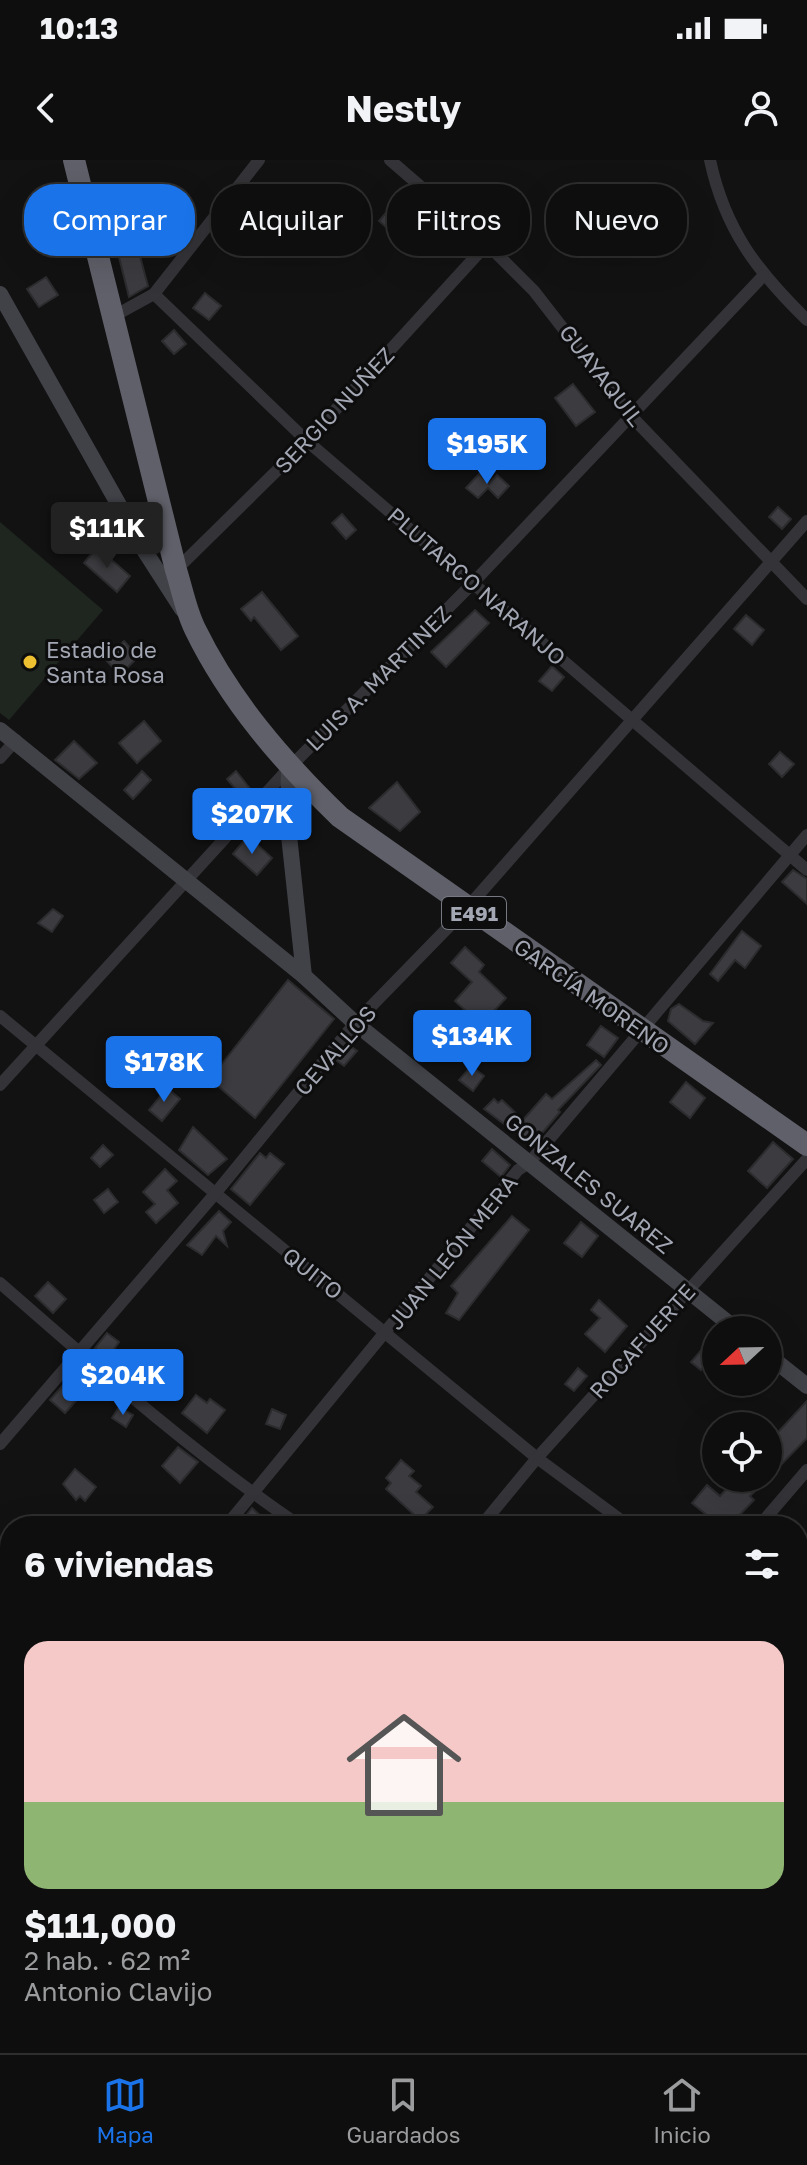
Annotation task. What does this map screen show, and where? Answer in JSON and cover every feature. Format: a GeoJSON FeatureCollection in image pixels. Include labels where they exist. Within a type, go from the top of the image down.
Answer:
{"type":"FeatureCollection","features":[{"type":"Feature","properties":{"kind":"highway","name":"E491"},"geometry":{"type":"LineString","coordinates":[[74,160],[176,570],[194,627]]}},
{"type":"Feature","properties":{"kind":"highway","name":"GARCÍA MORENO"},"geometry":{"type":"LineString","coordinates":[[194,627],[244,711],[289,768],[340,817],[639,1030],[807,1145]]}},
{"type":"Feature","properties":{"kind":"street"},"geometry":{"type":"LineString","coordinates":[[114,316],[154,294],[259,160]]}},
{"type":"Feature","properties":{"kind":"street","name":"GUAYAQUIL"},"geometry":{"type":"LineString","coordinates":[[390,160],[418,184]]}},
{"type":"Feature","properties":{"kind":"street"},"geometry":{"type":"LineString","coordinates":[[710,160],[730,226],[763,276],[807,320]]}},
{"type":"Feature","properties":{"kind":"street","name":"SERGIO NUÑEZ"},"geometry":{"type":"LineString","coordinates":[[176,570],[307,441],[476,256]]}},
{"type":"Feature","properties":{"kind":"street","name":"GUAYAQUIL"},"geometry":{"type":"LineString","coordinates":[[499,256],[543,302],[631,416],[807,599]]}},
{"type":"Feature","properties":{"kind":"street","name":"LUIS A. MARTINEZ"},"geometry":{"type":"LineString","coordinates":[[0,1085],[289,768],[473,583],[763,276]]}},
{"type":"Feature","properties":{"kind":"street"},"geometry":{"type":"LineString","coordinates":[[0,294],[131,526],[194,627]]}},
{"type":"Feature","properties":{"kind":"street","name":"PLUTARCO NARANJO"},"geometry":{"type":"LineString","coordinates":[[154,294],[307,441],[807,870]]}},
{"type":"Feature","properties":{"kind":"street","name":"CEVALLOS"},"geometry":{"type":"LineString","coordinates":[[0,1444],[214,1195],[355,1023],[467,908],[807,521]]}},
{"type":"Feature","properties":{"kind":"street","name":"GONZALES SUAREZ"},"geometry":{"type":"LineString","coordinates":[[0,730],[188,879],[355,1023],[719,1316]]}},
{"type":"Feature","properties":{"kind":"street"},"geometry":{"type":"LineString","coordinates":[[0,758],[16,740]]}},
{"type":"Feature","properties":{"kind":"street"},"geometry":{"type":"LineString","coordinates":[[289,768],[288,826],[304,976]]}},
{"type":"Feature","properties":{"kind":"street","name":"JUAN LEÓN MERA"},"geometry":{"type":"LineString","coordinates":[[235,1516],[518,1170],[529,1163],[807,835]]}},
{"type":"Feature","properties":{"kind":"street","name":"QUITO"},"geometry":{"type":"LineString","coordinates":[[0,1016],[214,1195],[388,1332],[537,1458],[615,1516]]}},
{"type":"Feature","properties":{"kind":"street","name":"ROCAFUERTE"},"geometry":{"type":"LineString","coordinates":[[489,1516],[537,1458],[807,1159]]}},
{"type":"Feature","properties":{"kind":"street"},"geometry":{"type":"LineString","coordinates":[[0,1283],[80,1353],[286,1516]]}},
{"type":"Feature","properties":{"kind":"street"},"geometry":{"type":"LineString","coordinates":[[782,1366],[807,1386]]}},
{"type":"Feature","properties":{"kind":"street"},"geometry":{"type":"LineString","coordinates":[[768,1516],[807,1470]]}},
{"type":"Feature","properties":{"kind":"shaded area","name":"Estadio de Santa Rosa"},"geometry":{"type":"Polygon","coordinates":[[[0,522],[103,610],[9,720],[0,713],[0,522]]]}},
{"type":"Feature","properties":{"kind":"building"},"geometry":{"type":"Polygon","coordinates":[[[387,212],[387,228],[379,221],[387,212]]]}},
{"type":"Feature","properties":{"kind":"building"},"geometry":{"type":"Polygon","coordinates":[[[119,256],[140,256],[148,286],[129,297],[119,256]]]}},
{"type":"Feature","properties":{"kind":"building"},"geometry":{"type":"Polygon","coordinates":[[[46,277],[58,295],[39,307],[27,289],[46,277]]]}},
{"type":"Feature","properties":{"kind":"building"},"geometry":{"type":"Polygon","coordinates":[[[205,293],[221,306],[209,320],[193,308],[205,293]]]}},
{"type":"Feature","properties":{"kind":"building"},"geometry":{"type":"Polygon","coordinates":[[[174,330],[186,344],[174,354],[162,341],[174,330]]]}},
{"type":"Feature","properties":{"kind":"building"},"geometry":{"type":"Polygon","coordinates":[[[573,384],[595,412],[576,426],[555,398],[573,384]]]}},
{"type":"Feature","properties":{"kind":"building"},"geometry":{"type":"Polygon","coordinates":[[[479,474],[489,484],[497,475],[509,486],[498,498],[488,488],[478,498],[466,488],[479,474]]]}},
{"type":"Feature","properties":{"kind":"building"},"geometry":{"type":"Polygon","coordinates":[[[778,507],[791,519],[782,529],[769,517],[778,507]]]}},
{"type":"Feature","properties":{"kind":"building"},"geometry":{"type":"Polygon","coordinates":[[[342,514],[356,530],[346,539],[332,523],[342,514]]]}},
{"type":"Feature","properties":{"kind":"building"},"geometry":{"type":"Polygon","coordinates":[[[97,547],[130,576],[117,592],[84,563],[97,547]]]}},
{"type":"Feature","properties":{"kind":"building"},"geometry":{"type":"Polygon","coordinates":[[[262,592],[298,636],[281,650],[254,617],[251,621],[241,609],[262,592]]]}},
{"type":"Feature","properties":{"kind":"building"},"geometry":{"type":"Polygon","coordinates":[[[475,610],[489,623],[446,667],[431,652],[475,610]]]}},
{"type":"Feature","properties":{"kind":"building"},"geometry":{"type":"Polygon","coordinates":[[[746,615],[764,630],[752,645],[734,629],[746,615]]]}},
{"type":"Feature","properties":{"kind":"building"},"geometry":{"type":"Polygon","coordinates":[[[124,641],[138,657],[120,675],[105,659],[124,641]]]}},
{"type":"Feature","properties":{"kind":"building"},"geometry":{"type":"Polygon","coordinates":[[[552,666],[564,677],[552,691],[539,681],[552,666]]]}},
{"type":"Feature","properties":{"kind":"building"},"geometry":{"type":"Polygon","coordinates":[[[144,721],[161,741],[137,763],[119,743],[144,721]]]}},
{"type":"Feature","properties":{"kind":"building"},"geometry":{"type":"Polygon","coordinates":[[[74,741],[97,763],[79,779],[55,760],[74,741]]]}},
{"type":"Feature","properties":{"kind":"building"},"geometry":{"type":"Polygon","coordinates":[[[780,752],[794,764],[782,777],[769,764],[780,752]]]}},
{"type":"Feature","properties":{"kind":"building"},"geometry":{"type":"Polygon","coordinates":[[[142,771],[151,780],[133,799],[124,790],[142,771]]]}},
{"type":"Feature","properties":{"kind":"building"},"geometry":{"type":"Polygon","coordinates":[[[236,771],[252,791],[243,798],[227,779],[236,771]]]}},
{"type":"Feature","properties":{"kind":"building"},"geometry":{"type":"Polygon","coordinates":[[[397,782],[420,812],[400,831],[369,808],[397,782]]]}},
{"type":"Feature","properties":{"kind":"building"},"geometry":{"type":"Polygon","coordinates":[[[248,836],[272,858],[257,875],[233,854],[248,836]]]}},
{"type":"Feature","properties":{"kind":"building"},"geometry":{"type":"Polygon","coordinates":[[[793,870],[807,879],[807,904],[782,882],[793,870]]]}},
{"type":"Feature","properties":{"kind":"building"},"geometry":{"type":"Polygon","coordinates":[[[53,909],[63,916],[52,932],[38,923],[53,909]]]}},
{"type":"Feature","properties":{"kind":"building"},"geometry":{"type":"Polygon","coordinates":[[[742,931],[761,946],[745,968],[735,960],[718,981],[710,974],[742,931]]]}},
{"type":"Feature","properties":{"kind":"building"},"geometry":{"type":"Polygon","coordinates":[[[465,947],[484,965],[479,972],[506,998],[481,1025],[455,1001],[472,982],[451,963],[465,947]]]}},
{"type":"Feature","properties":{"kind":"building"},"geometry":{"type":"Polygon","coordinates":[[[288,980],[334,1019],[255,1118],[210,1079],[288,980]]]}},
{"type":"Feature","properties":{"kind":"building"},"geometry":{"type":"Polygon","coordinates":[[[679,1004],[703,1021],[713,1023],[695,1044],[668,1021],[671,1009],[679,1004]]]}},
{"type":"Feature","properties":{"kind":"building"},"geometry":{"type":"Polygon","coordinates":[[[601,1026],[618,1038],[604,1057],[587,1045],[601,1026]]]}},
{"type":"Feature","properties":{"kind":"building"},"geometry":{"type":"Polygon","coordinates":[[[349,1045],[357,1051],[344,1066],[336,1060],[349,1045]]]}},
{"type":"Feature","properties":{"kind":"building"},"geometry":{"type":"Polygon","coordinates":[[[596,1060],[601,1065],[558,1110],[560,1112],[532,1145],[484,1109],[494,1099],[498,1103],[502,1100],[523,1120],[546,1094],[552,1099],[596,1060]]]}},
{"type":"Feature","properties":{"kind":"building"},"geometry":{"type":"Polygon","coordinates":[[[471,1066],[484,1076],[473,1091],[459,1080],[471,1066]]]}},
{"type":"Feature","properties":{"kind":"building"},"geometry":{"type":"Polygon","coordinates":[[[686,1082],[705,1098],[690,1118],[670,1102],[686,1082]]]}},
{"type":"Feature","properties":{"kind":"building"},"geometry":{"type":"Polygon","coordinates":[[[167,1088],[180,1099],[162,1121],[149,1110],[167,1088]]]}},
{"type":"Feature","properties":{"kind":"building"},"geometry":{"type":"Polygon","coordinates":[[[193,1127],[227,1159],[208,1175],[179,1150],[193,1127]]]}},
{"type":"Feature","properties":{"kind":"building"},"geometry":{"type":"Polygon","coordinates":[[[773,1142],[793,1159],[767,1188],[748,1171],[773,1142]]]}},
{"type":"Feature","properties":{"kind":"building"},"geometry":{"type":"Polygon","coordinates":[[[103,1145],[113,1155],[100,1167],[91,1158],[103,1145]]]}},
{"type":"Feature","properties":{"kind":"building"},"geometry":{"type":"Polygon","coordinates":[[[492,1149],[510,1165],[501,1177],[482,1161],[492,1149]]]}},
{"type":"Feature","properties":{"kind":"building"},"geometry":{"type":"Polygon","coordinates":[[[260,1153],[266,1158],[270,1153],[284,1164],[250,1205],[231,1189],[260,1153]]]}},
{"type":"Feature","properties":{"kind":"building"},"geometry":{"type":"Polygon","coordinates":[[[165,1169],[177,1181],[167,1190],[178,1203],[156,1223],[146,1212],[155,1204],[143,1192],[165,1169]]]}},
{"type":"Feature","properties":{"kind":"building"},"geometry":{"type":"Polygon","coordinates":[[[108,1189],[118,1202],[104,1213],[94,1200],[108,1189]]]}},
{"type":"Feature","properties":{"kind":"building"},"geometry":{"type":"Polygon","coordinates":[[[219,1211],[231,1222],[223,1231],[227,1246],[216,1236],[202,1255],[187,1245],[219,1211]]]}},
{"type":"Feature","properties":{"kind":"building"},"geometry":{"type":"Polygon","coordinates":[[[512,1216],[529,1230],[459,1320],[446,1313],[458,1293],[451,1286],[512,1216]]]}},
{"type":"Feature","properties":{"kind":"building"},"geometry":{"type":"Polygon","coordinates":[[[581,1222],[598,1236],[582,1257],[564,1243],[581,1222]]]}},
{"type":"Feature","properties":{"kind":"building"},"geometry":{"type":"Polygon","coordinates":[[[48,1282],[66,1299],[53,1313],[35,1296],[48,1282]]]}},
{"type":"Feature","properties":{"kind":"building"},"geometry":{"type":"Polygon","coordinates":[[[599,1300],[627,1326],[605,1352],[585,1334],[600,1318],[591,1310],[599,1300]]]}},
{"type":"Feature","properties":{"kind":"building"},"geometry":{"type":"Polygon","coordinates":[[[107,1333],[119,1342],[108,1358],[95,1348],[107,1333]]]}},
{"type":"Feature","properties":{"kind":"building"},"geometry":{"type":"Polygon","coordinates":[[[702,1349],[701,1370],[691,1362],[702,1349]]]}},
{"type":"Feature","properties":{"kind":"building"},"geometry":{"type":"Polygon","coordinates":[[[81,1365],[96,1378],[65,1413],[50,1400],[81,1365]]]}},
{"type":"Feature","properties":{"kind":"building"},"geometry":{"type":"Polygon","coordinates":[[[578,1368],[587,1376],[574,1391],[565,1384],[578,1368]]]}},
{"type":"Feature","properties":{"kind":"building"},"geometry":{"type":"Polygon","coordinates":[[[196,1395],[207,1403],[210,1399],[225,1410],[207,1433],[182,1413],[196,1395]]]}},
{"type":"Feature","properties":{"kind":"building"},"geometry":{"type":"Polygon","coordinates":[[[807,1401],[807,1438],[782,1464],[782,1428],[807,1401]]]}},
{"type":"Feature","properties":{"kind":"building"},"geometry":{"type":"Polygon","coordinates":[[[119,1407],[133,1415],[126,1427],[112,1418],[119,1407]]]}},
{"type":"Feature","properties":{"kind":"building"},"geometry":{"type":"Polygon","coordinates":[[[272,1409],[286,1415],[280,1429],[266,1424],[272,1409]]]}},
{"type":"Feature","properties":{"kind":"building"},"geometry":{"type":"Polygon","coordinates":[[[178,1447],[198,1462],[180,1483],[162,1466],[178,1447]]]}},
{"type":"Feature","properties":{"kind":"building"},"geometry":{"type":"Polygon","coordinates":[[[401,1460],[414,1471],[409,1476],[421,1486],[416,1492],[433,1507],[424,1516],[416,1516],[386,1489],[391,1483],[386,1478],[401,1460]]]}},
{"type":"Feature","properties":{"kind":"building"},"geometry":{"type":"Polygon","coordinates":[[[75,1469],[96,1487],[85,1501],[80,1496],[76,1500],[63,1484],[75,1469]]]}},
{"type":"Feature","properties":{"kind":"building"},"geometry":{"type":"Polygon","coordinates":[[[702,1491],[715,1492],[720,1496],[724,1492],[754,1492],[750,1496],[754,1500],[739,1516],[708,1516],[692,1503],[702,1491]]]}},
{"type":"Feature","properties":{"kind":"building"},"geometry":{"type":"Polygon","coordinates":[[[252,1508],[261,1516],[246,1516],[252,1508]]]}},
{"type":"Feature","properties":{"kind":"place","name":"Estadio de Santa Rosa"},"geometry":{"type":"Point","coordinates":[30,662]}}]}
